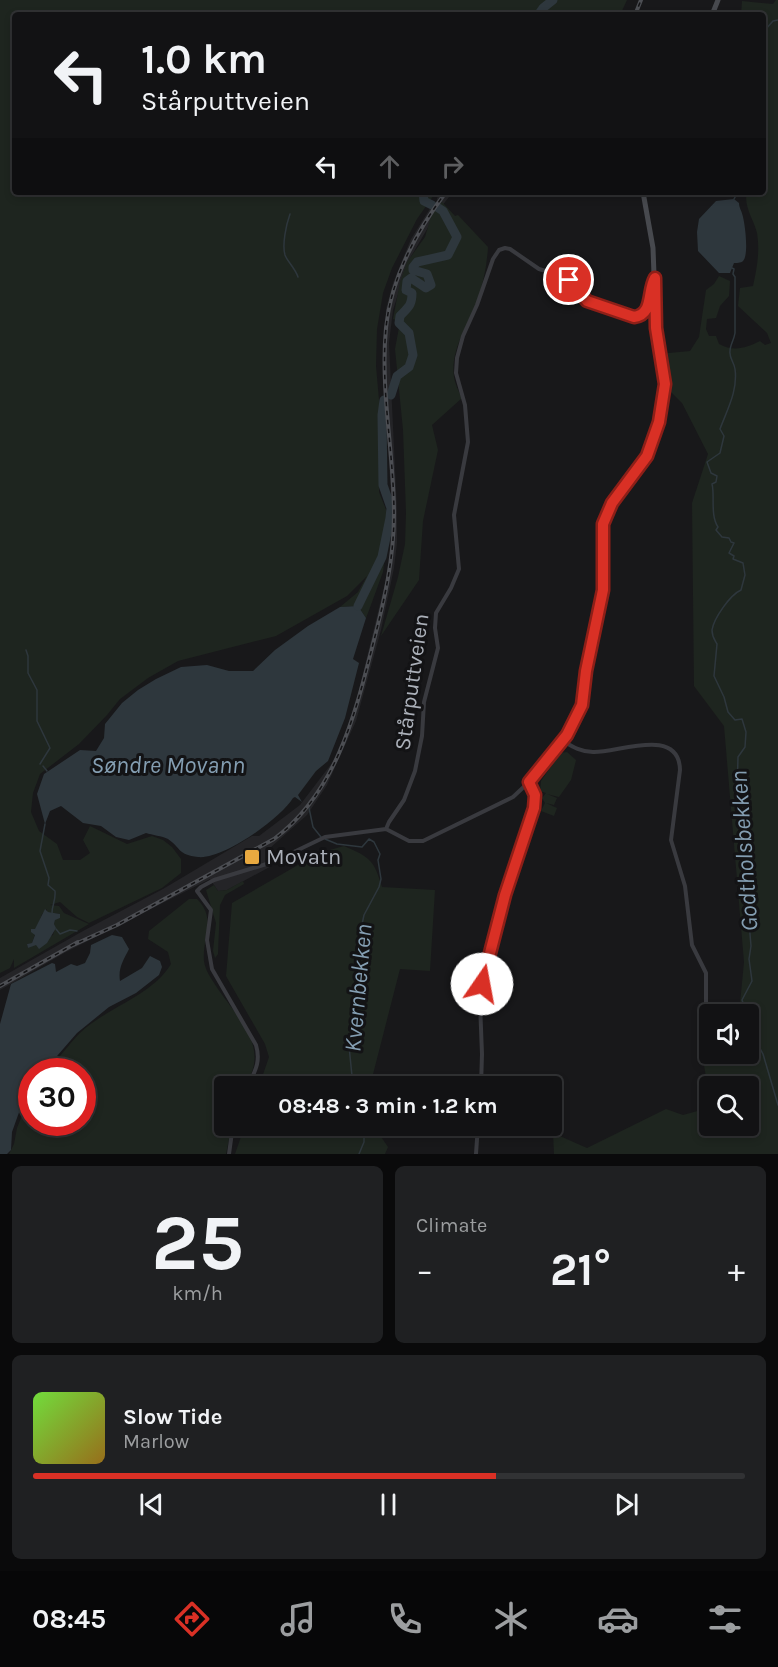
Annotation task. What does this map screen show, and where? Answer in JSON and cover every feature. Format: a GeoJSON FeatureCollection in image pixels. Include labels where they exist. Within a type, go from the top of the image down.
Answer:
{"type":"FeatureCollection","features":[{"type":"Feature","properties":{"kind":"street"},"geometry":{"type":"LineString","coordinates":[[252,1076],[257,1066],[256,1045],[212,969],[207,940],[211,910],[197,891],[214,880],[273,862],[324,838],[386,830],[405,840],[423,841],[513,797],[529,782],[563,741],[577,716],[584,695],[586,671],[603,590],[603,524],[612,503],[647,456],[655,438],[662,410],[665,377],[656,328],[655,278],[650,223],[644,195]]}},
{"type":"Feature","properties":{"kind":"street","name":"Stårputtveien"},"geometry":{"type":"LineString","coordinates":[[386,830],[404,800],[415,771],[422,736],[424,702],[438,648],[435,628],[437,610],[458,572],[454,515],[468,437],[465,405],[456,369],[463,336],[493,259],[499,250],[510,249],[539,269],[566,277],[587,301],[634,317],[642,315],[647,310],[651,285],[655,278]]}},
{"type":"Feature","properties":{"kind":"street"},"geometry":{"type":"LineString","coordinates":[[563,741],[577,749],[593,752],[649,744],[659,745],[670,749],[679,759],[680,770],[671,840],[686,886],[692,945],[706,973],[706,1004]]}},
{"type":"Feature","properties":{"kind":"street"},"geometry":{"type":"LineString","coordinates":[[481,1076],[481,990],[505,895],[534,808],[535,795],[529,782]]}},
{"type":"Feature","properties":{"kind":"street"},"geometry":{"type":"LineString","coordinates":[[230,1154],[232,1136]]}},
{"type":"Feature","properties":{"kind":"street"},"geometry":{"type":"LineString","coordinates":[[476,1154],[477,1136]]}},
{"type":"Feature","properties":{"kind":"shaded area"},"geometry":{"type":"Polygon","coordinates":[[[0,0],[627,0],[621,12],[12,12],[12,195],[434,195],[417,219],[392,268],[383,293],[377,329],[376,366],[381,422],[379,492],[387,512],[384,543],[387,540],[383,572],[366,618],[358,606],[340,607],[358,592],[367,576],[347,596],[276,636],[178,661],[148,678],[120,699],[79,744],[40,774],[33,793],[31,812],[39,831],[57,844],[63,860],[80,860],[90,853],[83,840],[90,826],[127,844],[152,836],[163,840],[181,859],[181,873],[162,888],[89,923],[77,917],[60,902],[50,905],[59,906],[64,913],[89,924],[14,968],[14,959],[10,968],[0,973],[0,0]],[[47,909],[42,914],[32,943],[27,944],[28,948],[53,935],[55,919],[60,918],[60,914],[47,912],[47,909]]]}},
{"type":"Feature","properties":{"kind":"shaded area"},"geometry":{"type":"Polygon","coordinates":[[[778,0],[778,1154],[554,1154],[553,1136],[560,1136],[587,1148],[666,1109],[683,1115],[699,1111],[699,1136],[759,1136],[759,1076],[706,1076],[704,1064],[759,1064],[759,1004],[740,1004],[744,962],[724,726],[694,686],[692,503],[708,454],[682,403],[664,385],[658,354],[690,351],[699,337],[706,290],[719,276],[730,281],[729,296],[720,306],[716,318],[707,319],[706,329],[709,336],[716,336],[719,344],[730,348],[745,347],[760,341],[765,345],[771,343],[767,333],[738,306],[740,288],[753,286],[758,260],[757,233],[748,208],[746,195],[766,195],[766,12],[741,12],[742,1],[773,4],[778,0]]]}},
{"type":"Feature","properties":{"kind":"shaded area"},"geometry":{"type":"Polygon","coordinates":[[[440,195],[451,195],[437,212],[409,260],[393,310],[389,343],[397,510],[394,568],[381,630],[356,721],[327,785],[307,815],[270,848],[277,863],[227,890],[218,891],[210,879],[66,952],[0,990],[0,978],[163,889],[252,836],[259,836],[300,805],[335,759],[356,702],[389,567],[392,543],[383,369],[386,309],[393,283],[411,239],[440,195]]]}},
{"type":"Feature","properties":{"kind":"shaded area"},"geometry":{"type":"Polygon","coordinates":[[[442,202],[455,216],[458,215],[488,247],[487,261],[477,302],[457,347],[453,367],[456,385],[462,398],[432,425],[438,450],[423,521],[419,580],[381,636],[405,544],[403,430],[395,349],[400,322],[393,319],[400,282],[407,262],[425,237],[433,210],[442,202]]]}},
{"type":"Feature","properties":{"kind":"shaded area"},"geometry":{"type":"Polygon","coordinates":[[[567,752],[576,760],[571,780],[559,797],[547,794],[557,798],[554,805],[546,803],[557,808],[554,816],[541,811],[545,803],[542,798],[546,793],[540,791],[541,781],[560,753],[567,752]]]}},
{"type":"Feature","properties":{"kind":"shaded area"},"geometry":{"type":"Polygon","coordinates":[[[344,846],[369,860],[376,870],[382,887],[435,890],[430,971],[400,969],[373,1076],[262,1076],[269,1057],[265,1044],[226,976],[232,903],[319,853],[344,846]]]}},
{"type":"Feature","properties":{"kind":"shaded area"},"geometry":{"type":"Polygon","coordinates":[[[243,881],[244,884],[225,895],[220,905],[218,954],[215,958],[213,951],[216,923],[206,890],[214,885],[218,891],[227,890],[243,881]]]}},
{"type":"Feature","properties":{"kind":"shaded area"},"geometry":{"type":"Polygon","coordinates":[[[189,899],[197,899],[203,906],[207,921],[204,961],[207,971],[242,1022],[252,1043],[254,1053],[251,1076],[214,1076],[214,1136],[230,1136],[226,1154],[9,1154],[18,1126],[18,1136],[96,1136],[96,1058],[58,1058],[80,1033],[153,985],[171,964],[168,952],[148,939],[149,931],[189,899]]]}},
{"type":"Feature","properties":{"kind":"shaded area"},"geometry":{"type":"Polygon","coordinates":[[[241,1136],[380,1136],[388,1147],[385,1154],[235,1154],[241,1136]]]}},
{"type":"Feature","properties":{"kind":"water"},"geometry":{"type":"Polygon","coordinates":[[[734,199],[739,203],[744,221],[745,258],[742,262],[734,263],[730,273],[719,273],[698,251],[699,219],[716,201],[734,199]]]}},
{"type":"Feature","properties":{"kind":"water","name":"Søndre Movann"},"geometry":{"type":"Polygon","coordinates":[[[358,606],[366,618],[353,659],[359,663],[345,718],[328,761],[316,771],[298,795],[302,802],[293,798],[277,816],[236,845],[222,852],[198,857],[180,851],[172,842],[163,837],[146,833],[129,840],[116,837],[101,826],[83,823],[61,806],[50,811],[45,824],[37,794],[44,774],[80,750],[96,751],[104,738],[105,724],[122,703],[138,690],[181,667],[207,665],[229,671],[253,671],[275,650],[308,626],[340,607],[358,606]]]}},
{"type":"Feature","properties":{"kind":"water"},"geometry":{"type":"Polygon","coordinates":[[[45,909],[48,912],[60,914],[60,918],[55,920],[56,928],[47,943],[39,949],[36,945],[28,948],[27,944],[32,943],[35,935],[31,929],[35,929],[45,909]]]}},
{"type":"Feature","properties":{"kind":"water"},"geometry":{"type":"Polygon","coordinates":[[[112,935],[122,937],[129,949],[120,968],[120,981],[142,968],[150,956],[160,961],[162,967],[159,975],[136,993],[109,1007],[77,1033],[55,1058],[18,1058],[18,1115],[12,1132],[11,1150],[7,1154],[0,1154],[0,1024],[11,984],[52,963],[55,964],[56,972],[71,964],[77,966],[85,963],[91,945],[112,935]]]}},
{"type":"Feature","properties":{"kind":"waterway"},"geometry":{"type":"LineString","coordinates":[[540,12],[553,0]]}},
{"type":"Feature","properties":{"kind":"waterway"},"geometry":{"type":"LineString","coordinates":[[766,29],[773,21],[778,20]]}},
{"type":"Feature","properties":{"kind":"waterway"},"geometry":{"type":"LineString","coordinates":[[423,195],[424,201],[432,205]]}},
{"type":"Feature","properties":{"kind":"waterway"},"geometry":{"type":"LineString","coordinates":[[734,199],[736,195]]}},
{"type":"Feature","properties":{"kind":"waterway"},"geometry":{"type":"LineString","coordinates":[[391,395],[397,376],[409,367],[413,355],[409,333],[399,323],[400,316],[411,301],[412,293],[406,290],[407,281],[411,278],[426,288],[431,285],[427,274],[413,270],[413,267],[417,262],[448,255],[457,237],[443,211],[437,207]]}},
{"type":"Feature","properties":{"kind":"waterway"},"geometry":{"type":"LineString","coordinates":[[290,214],[284,251],[298,277]]}},
{"type":"Feature","properties":{"kind":"waterway","name":"Godtholsbekken"},"geometry":{"type":"LineString","coordinates":[[732,268],[735,277],[735,333],[730,353],[735,369],[735,385],[720,429],[724,436],[720,453],[707,462],[711,473],[717,476],[716,482],[712,484],[713,511],[718,527],[716,530],[722,537],[729,538],[734,543],[729,553],[734,556],[733,559],[743,563],[745,575],[741,590],[723,607],[712,630],[717,644],[714,676],[728,712],[735,720],[742,719],[746,732],[745,747],[738,757],[737,793],[750,870],[745,884],[744,898],[749,922],[751,946],[749,959],[752,981],[742,1000],[743,1004]]}},
{"type":"Feature","properties":{"kind":"waterway"},"geometry":{"type":"LineString","coordinates":[[358,606],[382,557],[390,518],[391,508],[383,485],[382,415],[384,400]]}},
{"type":"Feature","properties":{"kind":"waterway"},"geometry":{"type":"LineString","coordinates":[[26,650],[28,673],[37,690],[37,721],[50,748],[40,764]]}},
{"type":"Feature","properties":{"kind":"waterway"},"geometry":{"type":"LineString","coordinates":[[43,766],[47,771]]}},
{"type":"Feature","properties":{"kind":"waterway","name":"Kvernbekken"},"geometry":{"type":"LineString","coordinates":[[309,808],[313,827],[321,837]]}},
{"type":"Feature","properties":{"kind":"waterway"},"geometry":{"type":"LineString","coordinates":[[45,824],[40,851],[49,878],[48,885],[55,891],[52,913]]}},
{"type":"Feature","properties":{"kind":"waterway","name":"Kvernbekken"},"geometry":{"type":"LineString","coordinates":[[325,839],[337,844],[362,847],[369,839],[374,842],[380,854],[378,860],[381,879],[364,915],[357,948],[359,1001],[349,1046],[352,1076]]}},
{"type":"Feature","properties":{"kind":"waterway"},"geometry":{"type":"LineString","coordinates":[[56,929],[60,934],[70,930],[77,931]]}},
{"type":"Feature","properties":{"kind":"waterway","name":"Godtholsbekken"},"geometry":{"type":"LineString","coordinates":[[759,1048],[763,1054],[778,1105]]}},
{"type":"Feature","properties":{"kind":"waterway","name":"Kvernbekken"},"geometry":{"type":"LineString","coordinates":[[359,1154],[364,1136]]}},
{"type":"Feature","properties":{"kind":"railway"},"geometry":{"type":"LineString","coordinates":[[636,12],[641,0]]}},
{"type":"Feature","properties":{"kind":"railway"},"geometry":{"type":"LineString","coordinates":[[71,946],[117,925],[274,839],[295,820],[313,799],[328,776],[340,751],[359,698],[388,580],[394,531],[385,375],[386,328],[389,309],[399,274],[415,239],[444,195]]}},
{"type":"Feature","properties":{"kind":"railway"},"geometry":{"type":"LineString","coordinates":[[0,986],[78,942]]}},
{"type":"Feature","properties":{"kind":"place","name":"Movatn"},"geometry":{"type":"Point","coordinates":[252,857]}},
{"type":"Feature","properties":{"kind":"route"},"geometry":{"type":"LineString","coordinates":[[482,984],[505,895],[534,808],[535,795],[529,782],[567,735],[582,705],[586,671],[603,590],[603,524],[612,503],[651,449],[662,410],[665,384],[656,328],[655,278],[651,285],[647,310],[642,315],[634,317],[587,301],[569,280]]}}]}
